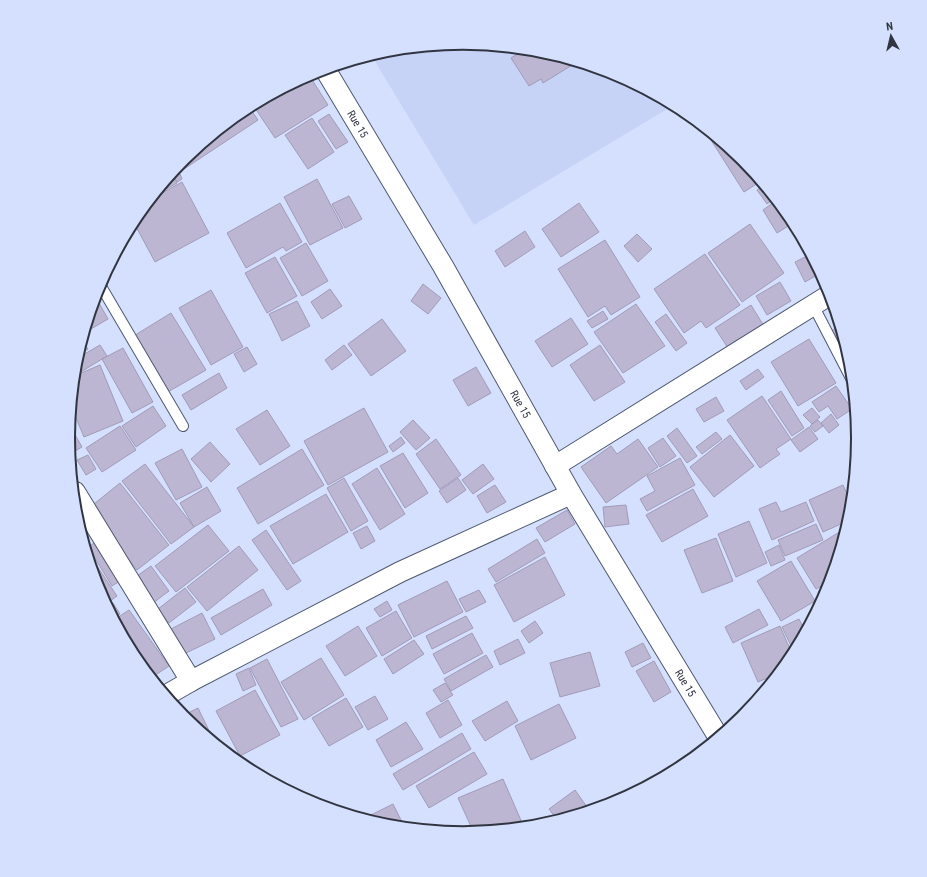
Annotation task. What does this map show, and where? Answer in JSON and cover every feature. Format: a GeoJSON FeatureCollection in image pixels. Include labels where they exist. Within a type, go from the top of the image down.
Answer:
{"type":"FeatureCollection","features":[{"type":"Feature","properties":{"kind":"street","name":"Rue 15"},"geometry":{"type":"LineString","coordinates":[[329,75],[443,266],[571,494],[716,734]]}},
{"type":"Feature","properties":{"kind":"street"},"geometry":{"type":"LineString","coordinates":[[555,466],[825,298]]}},
{"type":"Feature","properties":{"kind":"street"},"geometry":{"type":"LineString","coordinates":[[170,693],[190,681],[400,572],[571,494]]}},
{"type":"Feature","properties":{"kind":"street"},"geometry":{"type":"LineString","coordinates":[[80,500],[190,681]]}},
{"type":"Feature","properties":{"kind":"lane"},"geometry":{"type":"LineString","coordinates":[[104,292],[183,426]]}},
{"type":"Feature","properties":{"kind":"lane"},"geometry":{"type":"LineString","coordinates":[[813,305],[846,368]]}},
{"type":"Feature","properties":{"kind":"shaded area"},"geometry":{"type":"Polygon","coordinates":[[[464,50],[514,53],[539,57],[564,63],[612,80],[635,90],[668,108],[474,225],[374,60],[413,53],[464,50]]]}},
{"type":"Feature","properties":{"kind":"building"},"geometry":{"type":"Polygon","coordinates":[[[518,54],[539,57],[571,65],[543,83],[541,79],[529,86],[511,58],[518,54]]]}},
{"type":"Feature","properties":{"kind":"building"},"geometry":{"type":"Polygon","coordinates":[[[313,81],[328,105],[275,138],[256,110],[292,90],[313,81]]]}},
{"type":"Feature","properties":{"kind":"building"},"geometry":{"type":"Polygon","coordinates":[[[253,112],[258,120],[184,169],[207,146],[248,115],[253,112]]]}},
{"type":"Feature","properties":{"kind":"building"},"geometry":{"type":"Polygon","coordinates":[[[329,114],[348,142],[336,149],[318,121],[329,114]]]}},
{"type":"Feature","properties":{"kind":"building"},"geometry":{"type":"Polygon","coordinates":[[[312,118],[334,152],[308,169],[285,135],[312,118]]]}},
{"type":"Feature","properties":{"kind":"building"},"geometry":{"type":"Polygon","coordinates":[[[711,140],[720,146],[757,183],[744,192],[711,140]]]}},
{"type":"Feature","properties":{"kind":"building"},"geometry":{"type":"Polygon","coordinates":[[[180,173],[182,179],[177,182],[175,178],[180,173]]]}},
{"type":"Feature","properties":{"kind":"building"},"geometry":{"type":"Polygon","coordinates":[[[174,178],[177,183],[165,190],[174,178]]]}},
{"type":"Feature","properties":{"kind":"building"},"geometry":{"type":"Polygon","coordinates":[[[317,179],[343,228],[310,245],[284,197],[317,179]]]}},
{"type":"Feature","properties":{"kind":"building"},"geometry":{"type":"Polygon","coordinates":[[[182,182],[209,233],[155,262],[137,228],[162,193],[182,182]]]}},
{"type":"Feature","properties":{"kind":"building"},"geometry":{"type":"Polygon","coordinates":[[[760,188],[771,201],[767,204],[757,190],[760,188]]]}},
{"type":"Feature","properties":{"kind":"building"},"geometry":{"type":"Polygon","coordinates":[[[349,196],[362,219],[345,228],[332,204],[349,196]]]}},
{"type":"Feature","properties":{"kind":"building"},"geometry":{"type":"Polygon","coordinates":[[[280,203],[302,242],[286,251],[283,247],[246,268],[227,233],[280,203]]]}},
{"type":"Feature","properties":{"kind":"building"},"geometry":{"type":"Polygon","coordinates":[[[579,203],[599,232],[561,257],[542,229],[579,203]]]}},
{"type":"Feature","properties":{"kind":"building"},"geometry":{"type":"Polygon","coordinates":[[[773,203],[789,226],[777,233],[763,210],[773,203]]]}},
{"type":"Feature","properties":{"kind":"building"},"geometry":{"type":"Polygon","coordinates":[[[750,224],[784,273],[742,302],[708,253],[750,224]]]}},
{"type":"Feature","properties":{"kind":"building"},"geometry":{"type":"Polygon","coordinates":[[[525,231],[535,247],[505,267],[495,251],[525,231]]]}},
{"type":"Feature","properties":{"kind":"building"},"geometry":{"type":"Polygon","coordinates":[[[637,234],[652,249],[638,262],[624,246],[637,234]]]}},
{"type":"Feature","properties":{"kind":"building"},"geometry":{"type":"Polygon","coordinates":[[[605,240],[640,297],[611,315],[605,306],[588,317],[558,269],[605,240]]]}},
{"type":"Feature","properties":{"kind":"building"},"geometry":{"type":"Polygon","coordinates":[[[306,243],[328,281],[302,296],[280,258],[306,243]]]}},
{"type":"Feature","properties":{"kind":"building"},"geometry":{"type":"Polygon","coordinates":[[[705,254],[740,305],[706,328],[701,321],[684,333],[654,289],[705,254]]]}},
{"type":"Feature","properties":{"kind":"building"},"geometry":{"type":"Polygon","coordinates":[[[806,256],[816,276],[805,282],[795,262],[806,256]]]}},
{"type":"Feature","properties":{"kind":"building"},"geometry":{"type":"Polygon","coordinates":[[[275,257],[297,296],[267,313],[245,273],[275,257]]]}},
{"type":"Feature","properties":{"kind":"building"},"geometry":{"type":"Polygon","coordinates":[[[780,282],[791,301],[767,315],[756,296],[780,282]]]}},
{"type":"Feature","properties":{"kind":"building"},"geometry":{"type":"Polygon","coordinates":[[[423,284],[441,298],[428,314],[411,301],[423,284]]]}},
{"type":"Feature","properties":{"kind":"building"},"geometry":{"type":"Polygon","coordinates":[[[330,289],[342,306],[322,319],[311,302],[330,289]]]}},
{"type":"Feature","properties":{"kind":"building"},"geometry":{"type":"Polygon","coordinates":[[[211,290],[243,347],[211,365],[179,308],[211,290]]]}},
{"type":"Feature","properties":{"kind":"building"},"geometry":{"type":"Polygon","coordinates":[[[297,301],[310,326],[282,341],[269,314],[297,301]]]}},
{"type":"Feature","properties":{"kind":"building"},"geometry":{"type":"Polygon","coordinates":[[[100,304],[108,319],[91,329],[100,304]]]}},
{"type":"Feature","properties":{"kind":"building"},"geometry":{"type":"Polygon","coordinates":[[[636,304],[665,346],[623,373],[594,332],[636,304]]]}},
{"type":"Feature","properties":{"kind":"building"},"geometry":{"type":"Polygon","coordinates":[[[751,305],[764,326],[728,348],[715,328],[751,305]]]}},
{"type":"Feature","properties":{"kind":"building"},"geometry":{"type":"Polygon","coordinates":[[[603,311],[608,319],[592,328],[587,321],[603,311]]]}},
{"type":"Feature","properties":{"kind":"building"},"geometry":{"type":"Polygon","coordinates":[[[171,313],[206,370],[166,393],[132,337],[171,313]]]}},
{"type":"Feature","properties":{"kind":"building"},"geometry":{"type":"Polygon","coordinates":[[[666,314],[687,343],[676,351],[655,322],[666,314]]]}},
{"type":"Feature","properties":{"kind":"building"},"geometry":{"type":"Polygon","coordinates":[[[571,318],[588,344],[552,367],[535,341],[571,318]]]}},
{"type":"Feature","properties":{"kind":"building"},"geometry":{"type":"Polygon","coordinates":[[[382,319],[406,351],[371,376],[348,344],[382,319]]]}},
{"type":"Feature","properties":{"kind":"building"},"geometry":{"type":"Polygon","coordinates":[[[836,328],[842,350],[830,332],[836,328]]]}},
{"type":"Feature","properties":{"kind":"building"},"geometry":{"type":"Polygon","coordinates":[[[809,339],[836,383],[798,406],[771,362],[809,339]]]}},
{"type":"Feature","properties":{"kind":"building"},"geometry":{"type":"Polygon","coordinates":[[[100,345],[107,356],[81,372],[84,354],[100,345]]]}},
{"type":"Feature","properties":{"kind":"building"},"geometry":{"type":"Polygon","coordinates":[[[344,345],[352,355],[332,370],[325,360],[344,345]]]}},
{"type":"Feature","properties":{"kind":"building"},"geometry":{"type":"Polygon","coordinates":[[[600,345],[625,382],[594,401],[570,365],[600,345]]]}},
{"type":"Feature","properties":{"kind":"building"},"geometry":{"type":"Polygon","coordinates":[[[247,347],[257,364],[244,372],[234,354],[247,347]]]}},
{"type":"Feature","properties":{"kind":"building"},"geometry":{"type":"Polygon","coordinates":[[[123,348],[153,402],[132,413],[102,359],[123,348]]]}},
{"type":"Feature","properties":{"kind":"building"},"geometry":{"type":"Polygon","coordinates":[[[100,365],[123,421],[84,437],[76,417],[80,373],[100,365]]]}},
{"type":"Feature","properties":{"kind":"building"},"geometry":{"type":"Polygon","coordinates":[[[476,367],[491,393],[468,406],[453,380],[476,367]]]}},
{"type":"Feature","properties":{"kind":"building"},"geometry":{"type":"Polygon","coordinates":[[[758,369],[764,377],[746,390],[740,381],[758,369]]]}},
{"type":"Feature","properties":{"kind":"building"},"geometry":{"type":"Polygon","coordinates":[[[219,373],[227,388],[191,410],[182,395],[219,373]]]}},
{"type":"Feature","properties":{"kind":"building"},"geometry":{"type":"Polygon","coordinates":[[[836,386],[851,407],[851,410],[837,419],[828,406],[819,412],[812,402],[836,386]]]}},
{"type":"Feature","properties":{"kind":"building"},"geometry":{"type":"Polygon","coordinates":[[[781,391],[804,428],[792,436],[768,400],[781,391]]]}},
{"type":"Feature","properties":{"kind":"building"},"geometry":{"type":"Polygon","coordinates":[[[762,396],[791,439],[776,449],[780,454],[760,468],[727,420],[762,396]]]}},
{"type":"Feature","properties":{"kind":"building"},"geometry":{"type":"Polygon","coordinates":[[[716,397],[724,411],[704,422],[696,409],[716,397]]]}},
{"type":"Feature","properties":{"kind":"building"},"geometry":{"type":"Polygon","coordinates":[[[153,406],[166,426],[136,447],[122,426],[153,406]]]}},
{"type":"Feature","properties":{"kind":"building"},"geometry":{"type":"Polygon","coordinates":[[[364,408],[388,452],[328,485],[304,441],[364,408]]]}},
{"type":"Feature","properties":{"kind":"building"},"geometry":{"type":"Polygon","coordinates":[[[812,408],[820,417],[812,424],[803,415],[812,408]]]}},
{"type":"Feature","properties":{"kind":"building"},"geometry":{"type":"Polygon","coordinates":[[[267,410],[290,446],[260,465],[236,429],[267,410]]]}},
{"type":"Feature","properties":{"kind":"building"},"geometry":{"type":"Polygon","coordinates":[[[831,414],[839,425],[829,433],[821,423],[831,414]]]}},
{"type":"Feature","properties":{"kind":"building"},"geometry":{"type":"Polygon","coordinates":[[[413,420],[430,438],[416,450],[400,432],[413,420]]]}},
{"type":"Feature","properties":{"kind":"building"},"geometry":{"type":"Polygon","coordinates":[[[818,420],[823,426],[815,432],[810,426],[818,420]]]}},
{"type":"Feature","properties":{"kind":"building"},"geometry":{"type":"Polygon","coordinates":[[[120,426],[136,450],[102,472],[86,448],[120,426]]]}},
{"type":"Feature","properties":{"kind":"building"},"geometry":{"type":"Polygon","coordinates":[[[809,427],[818,439],[800,452],[791,440],[809,427]]]}},
{"type":"Feature","properties":{"kind":"building"},"geometry":{"type":"Polygon","coordinates":[[[677,428],[697,456],[687,463],[667,436],[677,428]]]}},
{"type":"Feature","properties":{"kind":"building"},"geometry":{"type":"Polygon","coordinates":[[[716,432],[722,439],[702,454],[696,447],[716,432]]]}},
{"type":"Feature","properties":{"kind":"building"},"geometry":{"type":"Polygon","coordinates":[[[75,435],[82,447],[75,451],[75,435]]]}},
{"type":"Feature","properties":{"kind":"building"},"geometry":{"type":"Polygon","coordinates":[[[730,435],[754,466],[714,497],[690,467],[730,435]]]}},
{"type":"Feature","properties":{"kind":"building"},"geometry":{"type":"Polygon","coordinates":[[[401,437],[405,443],[393,452],[389,446],[401,437]]]}},
{"type":"Feature","properties":{"kind":"building"},"geometry":{"type":"Polygon","coordinates":[[[663,438],[676,456],[660,467],[648,448],[663,438]]]}},
{"type":"Feature","properties":{"kind":"building"},"geometry":{"type":"Polygon","coordinates":[[[436,439],[461,475],[440,489],[416,454],[436,439]]]}},
{"type":"Feature","properties":{"kind":"building"},"geometry":{"type":"Polygon","coordinates":[[[638,439],[658,467],[606,503],[581,467],[611,446],[617,454],[638,439]]]}},
{"type":"Feature","properties":{"kind":"building"},"geometry":{"type":"Polygon","coordinates":[[[210,442],[230,464],[211,482],[191,459],[210,442]]]}},
{"type":"Feature","properties":{"kind":"building"},"geometry":{"type":"Polygon","coordinates":[[[182,449],[202,487],[176,500],[155,463],[182,449]]]}},
{"type":"Feature","properties":{"kind":"building"},"geometry":{"type":"Polygon","coordinates":[[[302,449],[324,485],[258,524],[237,488],[302,449]]]}},
{"type":"Feature","properties":{"kind":"building"},"geometry":{"type":"Polygon","coordinates":[[[403,453],[428,493],[405,508],[380,466],[403,453]]]}},
{"type":"Feature","properties":{"kind":"building"},"geometry":{"type":"Polygon","coordinates":[[[88,455],[96,469],[86,475],[77,460],[88,455]]]}},
{"type":"Feature","properties":{"kind":"building"},"geometry":{"type":"Polygon","coordinates":[[[680,458],[695,485],[647,511],[640,499],[655,491],[647,476],[680,458]]]}},
{"type":"Feature","properties":{"kind":"building"},"geometry":{"type":"Polygon","coordinates":[[[145,464],[194,527],[171,544],[122,481],[145,464]]]}},
{"type":"Feature","properties":{"kind":"building"},"geometry":{"type":"Polygon","coordinates":[[[483,464],[494,479],[473,494],[462,480],[483,464]]]}},
{"type":"Feature","properties":{"kind":"building"},"geometry":{"type":"Polygon","coordinates":[[[377,468],[405,514],[380,530],[352,484],[377,468]]]}},
{"type":"Feature","properties":{"kind":"building"},"geometry":{"type":"Polygon","coordinates":[[[344,478],[368,521],[351,531],[327,488],[344,478]]]}},
{"type":"Feature","properties":{"kind":"building"},"geometry":{"type":"Polygon","coordinates":[[[458,478],[466,490],[447,503],[439,491],[458,478]]]}},
{"type":"Feature","properties":{"kind":"building"},"geometry":{"type":"Polygon","coordinates":[[[120,483],[169,545],[137,570],[89,508],[120,483]]]}},
{"type":"Feature","properties":{"kind":"building"},"geometry":{"type":"Polygon","coordinates":[[[495,485],[506,502],[487,513],[477,496],[495,485]]]}},
{"type":"Feature","properties":{"kind":"building"},"geometry":{"type":"Polygon","coordinates":[[[843,485],[848,496],[843,523],[823,532],[809,500],[843,485]]]}},
{"type":"Feature","properties":{"kind":"building"},"geometry":{"type":"Polygon","coordinates":[[[207,487],[221,511],[194,527],[180,503],[207,487]]]}},
{"type":"Feature","properties":{"kind":"building"},"geometry":{"type":"Polygon","coordinates":[[[693,489],[708,516],[662,542],[646,515],[693,489]]]}},
{"type":"Feature","properties":{"kind":"building"},"geometry":{"type":"Polygon","coordinates":[[[326,494],[348,532],[293,564],[270,526],[326,494]]]}},
{"type":"Feature","properties":{"kind":"building"},"geometry":{"type":"Polygon","coordinates":[[[776,502],[781,512],[806,502],[814,521],[772,540],[759,509],[776,502]]]}},
{"type":"Feature","properties":{"kind":"building"},"geometry":{"type":"Polygon","coordinates":[[[626,505],[629,524],[605,527],[603,507],[626,505]]]}},
{"type":"Feature","properties":{"kind":"building"},"geometry":{"type":"Polygon","coordinates":[[[567,510],[575,524],[545,542],[536,528],[567,510]]]}},
{"type":"Feature","properties":{"kind":"building"},"geometry":{"type":"Polygon","coordinates":[[[749,521],[767,563],[736,577],[718,534],[749,521]]]}},
{"type":"Feature","properties":{"kind":"building"},"geometry":{"type":"Polygon","coordinates":[[[816,524],[823,540],[785,556],[778,540],[816,524]]]}},
{"type":"Feature","properties":{"kind":"building"},"geometry":{"type":"Polygon","coordinates":[[[208,525],[229,551],[176,592],[155,566],[208,525]]]}},
{"type":"Feature","properties":{"kind":"building"},"geometry":{"type":"Polygon","coordinates":[[[367,526],[375,541],[361,549],[353,533],[367,526]]]}},
{"type":"Feature","properties":{"kind":"building"},"geometry":{"type":"Polygon","coordinates":[[[266,530],[301,581],[287,590],[252,540],[266,530]]]}},
{"type":"Feature","properties":{"kind":"building"},"geometry":{"type":"Polygon","coordinates":[[[841,531],[823,585],[816,589],[797,558],[841,531]]]}},
{"type":"Feature","properties":{"kind":"building"},"geometry":{"type":"Polygon","coordinates":[[[716,538],[733,581],[702,593],[684,550],[716,538]]]}},
{"type":"Feature","properties":{"kind":"building"},"geometry":{"type":"Polygon","coordinates":[[[537,539],[545,553],[496,582],[488,569],[537,539]]]}},
{"type":"Feature","properties":{"kind":"building"},"geometry":{"type":"Polygon","coordinates":[[[99,540],[123,579],[112,586],[94,556],[90,546],[99,540]]]}},
{"type":"Feature","properties":{"kind":"building"},"geometry":{"type":"Polygon","coordinates":[[[779,545],[785,560],[771,566],[765,552],[779,545]]]}},
{"type":"Feature","properties":{"kind":"building"},"geometry":{"type":"Polygon","coordinates":[[[239,546],[258,570],[207,611],[187,587],[239,546]]]}},
{"type":"Feature","properties":{"kind":"building"},"geometry":{"type":"Polygon","coordinates":[[[545,557],[565,595],[514,622],[494,585],[545,557]]]}},
{"type":"Feature","properties":{"kind":"building"},"geometry":{"type":"Polygon","coordinates":[[[791,561],[815,601],[781,621],[757,581],[791,561]]]}},
{"type":"Feature","properties":{"kind":"building"},"geometry":{"type":"Polygon","coordinates":[[[97,566],[117,596],[111,600],[97,566]]]}},
{"type":"Feature","properties":{"kind":"building"},"geometry":{"type":"Polygon","coordinates":[[[151,566],[169,591],[149,606],[130,581],[151,566]]]}},
{"type":"Feature","properties":{"kind":"building"},"geometry":{"type":"Polygon","coordinates":[[[447,581],[463,612],[414,637],[398,605],[447,581]]]}},
{"type":"Feature","properties":{"kind":"building"},"geometry":{"type":"Polygon","coordinates":[[[185,588],[196,602],[169,623],[158,609],[185,588]]]}},
{"type":"Feature","properties":{"kind":"building"},"geometry":{"type":"Polygon","coordinates":[[[263,589],[272,605],[221,635],[211,618],[263,589]]]}},
{"type":"Feature","properties":{"kind":"building"},"geometry":{"type":"Polygon","coordinates":[[[479,590],[486,602],[466,612],[459,599],[479,590]]]}},
{"type":"Feature","properties":{"kind":"building"},"geometry":{"type":"Polygon","coordinates":[[[387,601],[392,610],[380,617],[374,609],[387,601]]]}},
{"type":"Feature","properties":{"kind":"building"},"geometry":{"type":"Polygon","coordinates":[[[113,603],[120,614],[118,615],[113,603]]]}},
{"type":"Feature","properties":{"kind":"building"},"geometry":{"type":"Polygon","coordinates":[[[759,609],[768,625],[733,643],[725,627],[759,609]]]}},
{"type":"Feature","properties":{"kind":"building"},"geometry":{"type":"Polygon","coordinates":[[[129,610],[169,666],[155,675],[140,654],[119,617],[129,610]]]}},
{"type":"Feature","properties":{"kind":"building"},"geometry":{"type":"Polygon","coordinates":[[[396,611],[412,638],[382,656],[366,628],[396,611]]]}},
{"type":"Feature","properties":{"kind":"building"},"geometry":{"type":"Polygon","coordinates":[[[202,613],[215,639],[182,655],[169,630],[202,613]]]}},
{"type":"Feature","properties":{"kind":"building"},"geometry":{"type":"Polygon","coordinates":[[[466,616],[473,628],[432,649],[426,636],[466,616]]]}},
{"type":"Feature","properties":{"kind":"building"},"geometry":{"type":"Polygon","coordinates":[[[799,619],[803,627],[792,647],[782,627],[799,619]]]}},
{"type":"Feature","properties":{"kind":"building"},"geometry":{"type":"Polygon","coordinates":[[[535,621],[543,633],[529,643],[521,631],[535,621]]]}},
{"type":"Feature","properties":{"kind":"building"},"geometry":{"type":"Polygon","coordinates":[[[358,626],[377,656],[345,676],[326,646],[358,626]]]}},
{"type":"Feature","properties":{"kind":"building"},"geometry":{"type":"Polygon","coordinates":[[[780,626],[790,649],[771,676],[758,682],[741,643],[780,626]]]}},
{"type":"Feature","properties":{"kind":"building"},"geometry":{"type":"Polygon","coordinates":[[[472,633],[483,653],[444,674],[433,654],[472,633]]]}},
{"type":"Feature","properties":{"kind":"building"},"geometry":{"type":"Polygon","coordinates":[[[518,639],[525,653],[500,665],[494,651],[518,639]]]}},
{"type":"Feature","properties":{"kind":"building"},"geometry":{"type":"Polygon","coordinates":[[[414,640],[424,654],[393,674],[384,659],[414,640]]]}},
{"type":"Feature","properties":{"kind":"building"},"geometry":{"type":"Polygon","coordinates":[[[643,643],[651,658],[632,667],[625,652],[643,643]]]}},
{"type":"Feature","properties":{"kind":"building"},"geometry":{"type":"Polygon","coordinates":[[[590,652],[600,686],[560,697],[550,663],[590,652]]]}},
{"type":"Feature","properties":{"kind":"building"},"geometry":{"type":"Polygon","coordinates":[[[486,655],[493,667],[451,691],[444,679],[486,655]]]}},
{"type":"Feature","properties":{"kind":"building"},"geometry":{"type":"Polygon","coordinates":[[[321,658],[344,695],[304,720],[281,682],[321,658]]]}},
{"type":"Feature","properties":{"kind":"building"},"geometry":{"type":"Polygon","coordinates":[[[267,659],[298,719],[281,727],[250,668],[267,659]]]}},
{"type":"Feature","properties":{"kind":"building"},"geometry":{"type":"Polygon","coordinates":[[[654,661],[671,692],[654,702],[636,671],[654,661]]]}},
{"type":"Feature","properties":{"kind":"building"},"geometry":{"type":"Polygon","coordinates":[[[249,668],[256,685],[243,691],[236,674],[249,668]]]}},
{"type":"Feature","properties":{"kind":"building"},"geometry":{"type":"Polygon","coordinates":[[[445,683],[453,695],[441,702],[433,690],[445,683]]]}},
{"type":"Feature","properties":{"kind":"building"},"geometry":{"type":"Polygon","coordinates":[[[255,690],[280,735],[240,756],[216,711],[255,690]]]}},
{"type":"Feature","properties":{"kind":"building"},"geometry":{"type":"Polygon","coordinates":[[[375,696],[388,719],[368,730],[355,707],[375,696]]]}},
{"type":"Feature","properties":{"kind":"building"},"geometry":{"type":"Polygon","coordinates":[[[346,698],[363,727],[329,746],[312,718],[346,698]]]}},
{"type":"Feature","properties":{"kind":"building"},"geometry":{"type":"Polygon","coordinates":[[[448,700],[462,725],[440,738],[426,713],[448,700]]]}},
{"type":"Feature","properties":{"kind":"building"},"geometry":{"type":"Polygon","coordinates":[[[507,701],[518,721],[485,741],[472,721],[507,701]]]}},
{"type":"Feature","properties":{"kind":"building"},"geometry":{"type":"Polygon","coordinates":[[[559,704],[576,738],[531,760],[515,726],[559,704]]]}},
{"type":"Feature","properties":{"kind":"building"},"geometry":{"type":"Polygon","coordinates":[[[198,708],[211,734],[207,731],[189,713],[198,708]]]}},
{"type":"Feature","properties":{"kind":"building"},"geometry":{"type":"Polygon","coordinates":[[[406,722],[423,749],[391,767],[376,740],[406,722]]]}},
{"type":"Feature","properties":{"kind":"building"},"geometry":{"type":"Polygon","coordinates":[[[462,733],[471,749],[403,790],[393,774],[462,733]]]}},
{"type":"Feature","properties":{"kind":"building"},"geometry":{"type":"Polygon","coordinates":[[[474,752],[487,774],[429,808],[416,786],[474,752]]]}},
{"type":"Feature","properties":{"kind":"building"},"geometry":{"type":"Polygon","coordinates":[[[503,779],[522,823],[471,827],[458,798],[503,779]]]}},
{"type":"Feature","properties":{"kind":"building"},"geometry":{"type":"Polygon","coordinates":[[[575,790],[587,806],[554,816],[549,809],[575,790]]]}},
{"type":"Feature","properties":{"kind":"building"},"geometry":{"type":"Polygon","coordinates":[[[393,804],[402,822],[388,820],[370,816],[393,804]]]}}]}
